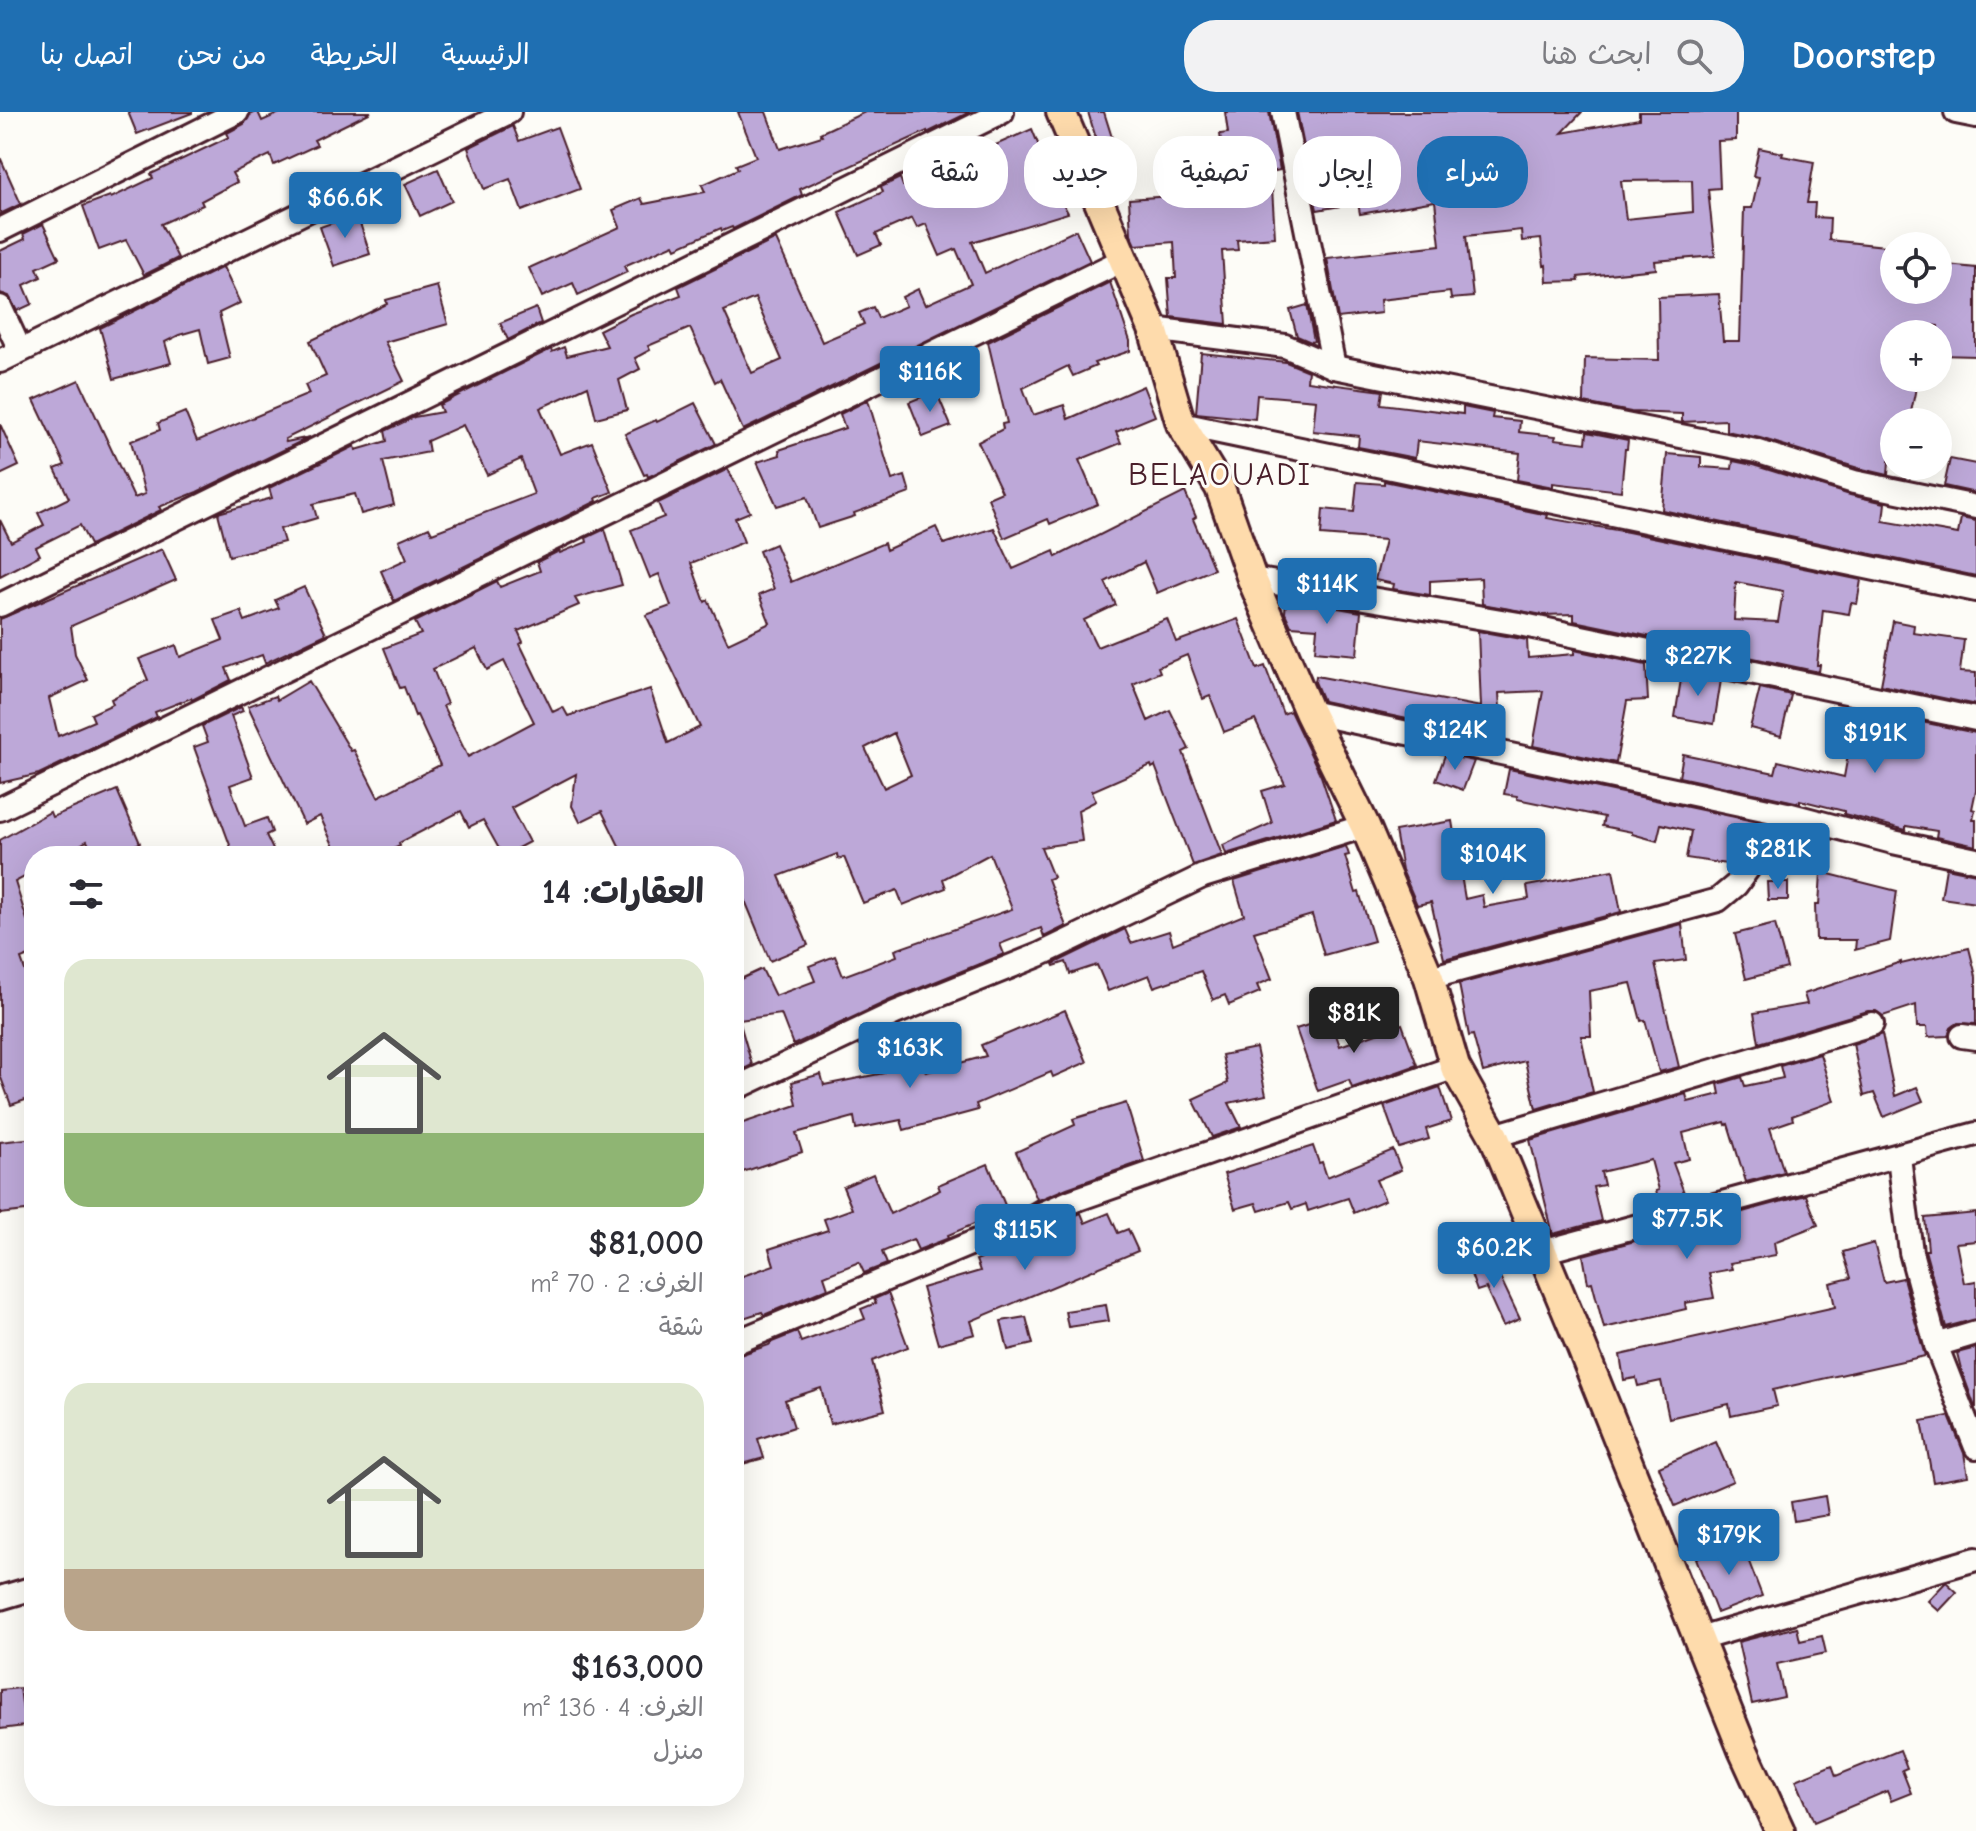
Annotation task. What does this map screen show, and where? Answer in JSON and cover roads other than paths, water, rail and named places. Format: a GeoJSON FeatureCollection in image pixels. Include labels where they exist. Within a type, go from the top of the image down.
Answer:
{"type":"FeatureCollection","features":[{"type":"Feature","properties":{"kind":"main road"},"geometry":{"type":"LineString","coordinates":[[1061,112],[1153,329],[1181,424],[1220,488],[1252,579],[1309,712],[1365,826],[1429,978],[1455,1067],[1494,1136],[1743,1750],[1780,1831]]}},
{"type":"Feature","properties":{"kind":"street"},"geometry":{"type":"LineString","coordinates":[[0,230],[237,112]]}},
{"type":"Feature","properties":{"kind":"street"},"geometry":{"type":"LineString","coordinates":[[0,361],[509,112]]}},
{"type":"Feature","properties":{"kind":"street"},"geometry":{"type":"LineString","coordinates":[[0,605],[1002,112]]}},
{"type":"Feature","properties":{"kind":"street"},"geometry":{"type":"LineString","coordinates":[[1283,112],[1334,367]]}},
{"type":"Feature","properties":{"kind":"street"},"geometry":{"type":"LineString","coordinates":[[1956,112],[1976,116]]}},
{"type":"Feature","properties":{"kind":"street"},"geometry":{"type":"LineString","coordinates":[[0,809],[1123,260]]}},
{"type":"Feature","properties":{"kind":"street"},"geometry":{"type":"LineString","coordinates":[[0,307],[20,350]]}},
{"type":"Feature","properties":{"kind":"street"},"geometry":{"type":"LineString","coordinates":[[1153,329],[1285,346],[1334,367],[1756,451],[1854,482],[1976,507]]}},
{"type":"Feature","properties":{"kind":"street"},"geometry":{"type":"LineString","coordinates":[[1181,424],[1976,590]]}},
{"type":"Feature","properties":{"kind":"street"},"geometry":{"type":"LineString","coordinates":[[1252,579],[1519,624],[1976,719]]}},
{"type":"Feature","properties":{"kind":"street"},"geometry":{"type":"LineString","coordinates":[[1309,712],[1787,814],[1976,860]]}},
{"type":"Feature","properties":{"kind":"street"},"geometry":{"type":"LineString","coordinates":[[1429,978],[1718,900],[1736,885],[1787,814]]}},
{"type":"Feature","properties":{"kind":"street"},"geometry":{"type":"LineString","coordinates":[[744,1084],[895,1013],[1039,955],[1203,876],[1365,826]]}},
{"type":"Feature","properties":{"kind":"street"},"geometry":{"type":"LineString","coordinates":[[1494,1136],[1872,1024]]}},
{"type":"Feature","properties":{"kind":"street"},"geometry":{"type":"LineString","coordinates":[[744,1339],[1072,1201],[1455,1067]]}},
{"type":"Feature","properties":{"kind":"street"},"geometry":{"type":"LineString","coordinates":[[1542,1252],[1976,1134]]}},
{"type":"Feature","properties":{"kind":"street"},"geometry":{"type":"LineString","coordinates":[[1899,1157],[1911,1252],[1936,1345],[1976,1447]]}},
{"type":"Feature","properties":{"kind":"street"},"geometry":{"type":"LineString","coordinates":[[1936,1345],[1976,1333]]}},
{"type":"Feature","properties":{"kind":"street"},"geometry":{"type":"LineString","coordinates":[[1699,1639],[1976,1559]]}},
{"type":"Feature","properties":{"kind":"street"},"geometry":{"type":"LineString","coordinates":[[0,1598],[24,1591]]}},
{"type":"Feature","properties":{"kind":"district","name":"BELAOUADI"},"geometry":{"type":"Point","coordinates":[1220,474]}}]}
